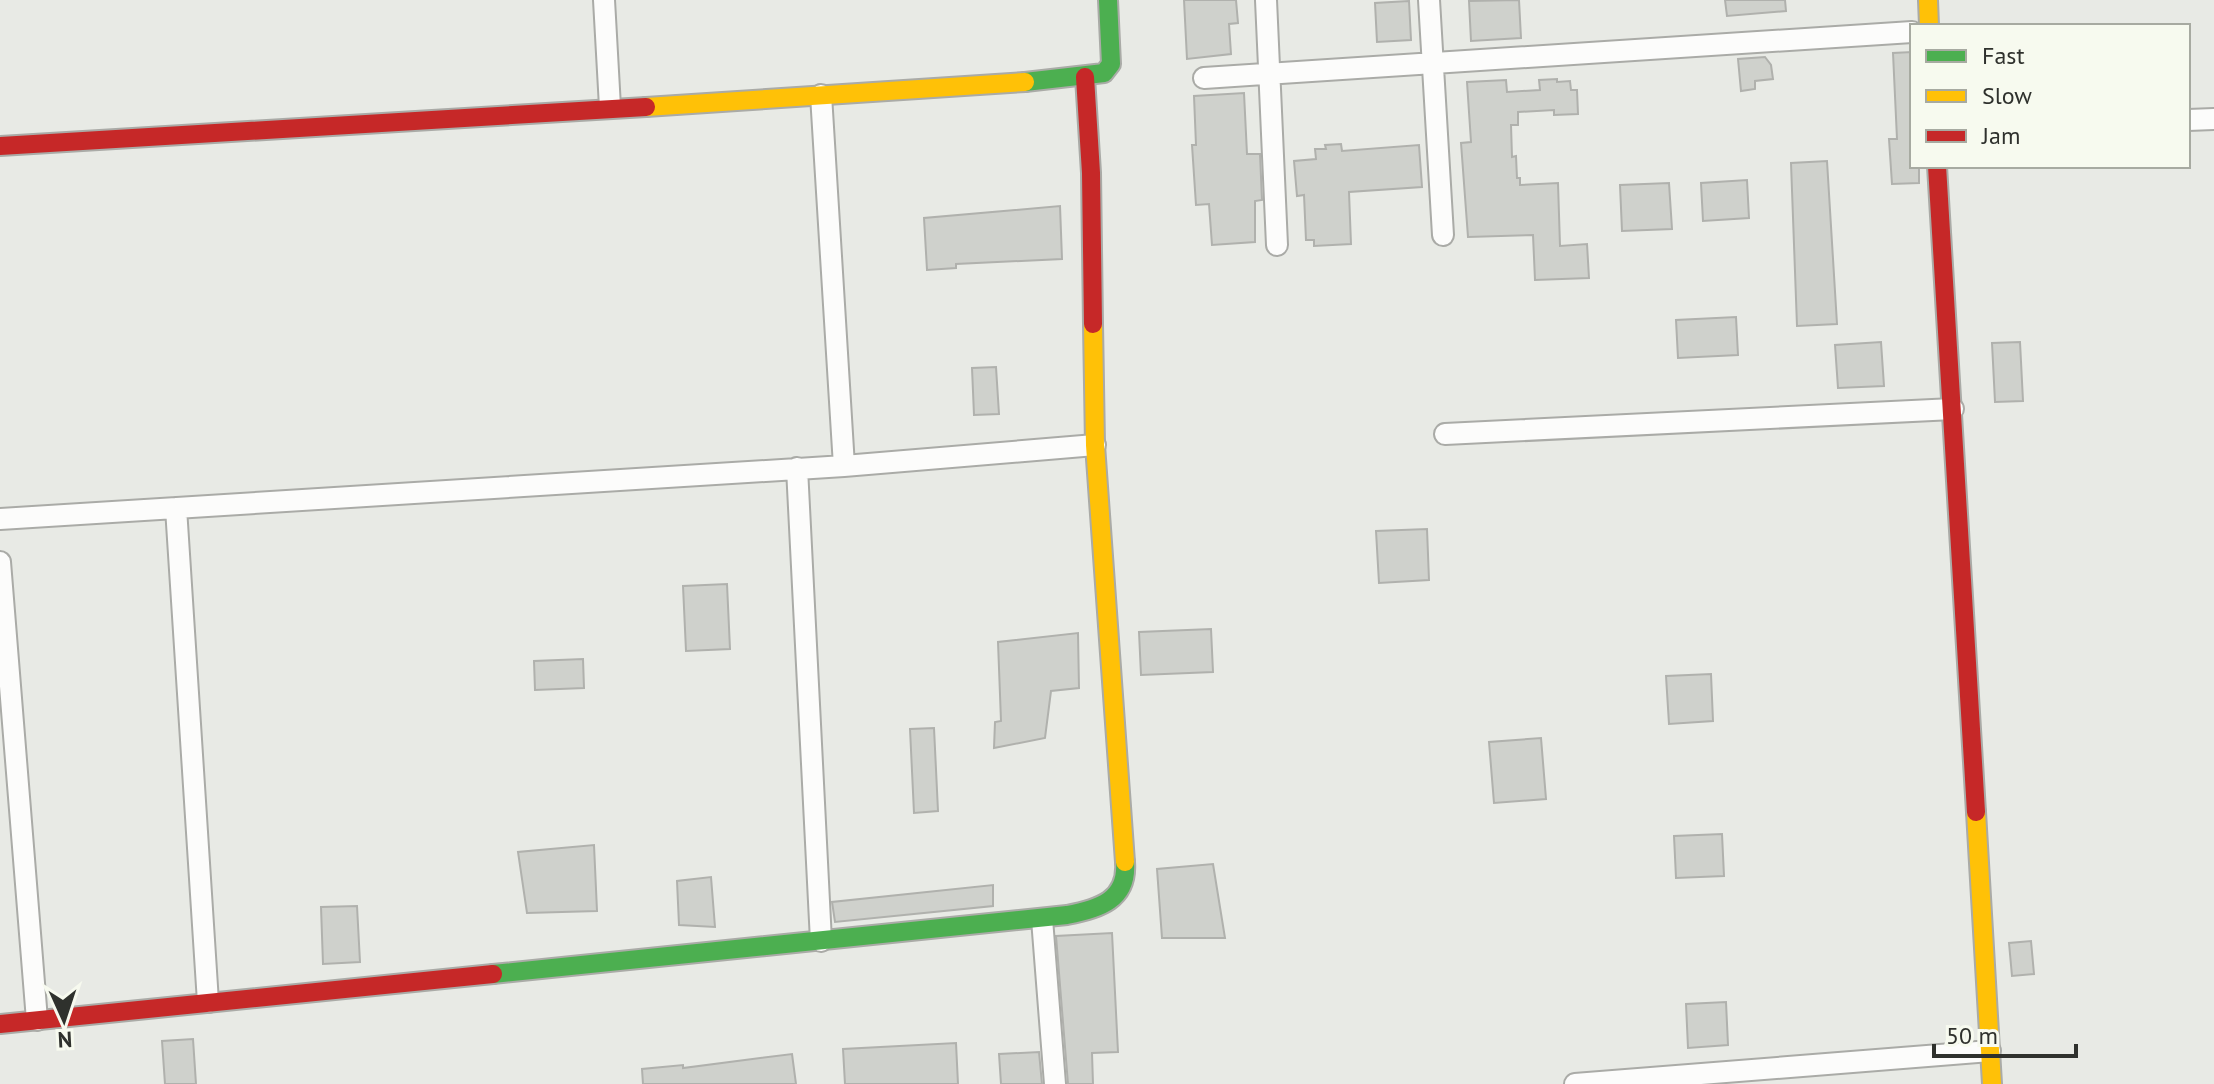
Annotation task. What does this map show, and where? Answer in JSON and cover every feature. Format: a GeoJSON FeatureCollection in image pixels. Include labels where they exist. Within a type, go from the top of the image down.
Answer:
{"type":"FeatureCollection","features":[{"type":"Feature","properties":{"kind":"street"},"geometry":{"type":"LineString","coordinates":[[604,0],[610,107]]}},
{"type":"Feature","properties":{"kind":"street"},"geometry":{"type":"LineString","coordinates":[[0,146],[1085,77],[1104,73],[1111,64],[1108,0]]}},
{"type":"Feature","properties":{"kind":"street"},"geometry":{"type":"LineString","coordinates":[[1266,0],[1277,245]]}},
{"type":"Feature","properties":{"kind":"street"},"geometry":{"type":"LineString","coordinates":[[1429,0],[1443,235]]}},
{"type":"Feature","properties":{"kind":"street"},"geometry":{"type":"LineString","coordinates":[[1928,0],[1929,24]]}},
{"type":"Feature","properties":{"kind":"street"},"geometry":{"type":"LineString","coordinates":[[1204,78],[1910,32]]}},
{"type":"Feature","properties":{"kind":"street"},"geometry":{"type":"LineString","coordinates":[[0,1024],[1042,919],[1100,907],[1121,891],[1126,878],[1095,445],[1091,173],[1085,77]]}},
{"type":"Feature","properties":{"kind":"street"},"geometry":{"type":"LineString","coordinates":[[821,95],[844,466]]}},
{"type":"Feature","properties":{"kind":"street"},"geometry":{"type":"LineString","coordinates":[[2190,120],[2214,119]]}},
{"type":"Feature","properties":{"kind":"street"},"geometry":{"type":"LineString","coordinates":[[1937,168],[1992,1084]]}},
{"type":"Feature","properties":{"kind":"street"},"geometry":{"type":"LineString","coordinates":[[1445,434],[1953,409]]}},
{"type":"Feature","properties":{"kind":"street"},"geometry":{"type":"LineString","coordinates":[[0,519],[844,466],[1095,445]]}},
{"type":"Feature","properties":{"kind":"street"},"geometry":{"type":"LineString","coordinates":[[797,468],[821,941]]}},
{"type":"Feature","properties":{"kind":"street"},"geometry":{"type":"LineString","coordinates":[[176,508],[208,1002]]}},
{"type":"Feature","properties":{"kind":"street"},"geometry":{"type":"LineString","coordinates":[[0,562],[37,1020]]}},
{"type":"Feature","properties":{"kind":"street"},"geometry":{"type":"LineString","coordinates":[[1042,919],[1055,1084]]}},
{"type":"Feature","properties":{"kind":"street"},"geometry":{"type":"LineString","coordinates":[[1575,1084],[1990,1051]]}},
{"type":"Feature","properties":{"kind":"building"},"geometry":{"type":"Polygon","coordinates":[[[1184,0],[1236,0],[1238,23],[1229,24],[1231,54],[1187,59],[1184,0]]]}},
{"type":"Feature","properties":{"kind":"building"},"geometry":{"type":"Polygon","coordinates":[[[1519,0],[1521,38],[1471,41],[1469,1],[1519,0]]]}},
{"type":"Feature","properties":{"kind":"building"},"geometry":{"type":"Polygon","coordinates":[[[1725,0],[1785,0],[1786,11],[1727,16],[1725,0]]]}},
{"type":"Feature","properties":{"kind":"building"},"geometry":{"type":"Polygon","coordinates":[[[1409,1],[1411,40],[1377,42],[1375,3],[1409,1]]]}},
{"type":"Feature","properties":{"kind":"building"},"geometry":{"type":"Polygon","coordinates":[[[1910,52],[1910,168],[1919,168],[1919,183],[1892,184],[1889,139],[1897,139],[1893,53],[1910,52]]]}},
{"type":"Feature","properties":{"kind":"building"},"geometry":{"type":"Polygon","coordinates":[[[1765,57],[1771,65],[1773,79],[1755,81],[1755,89],[1741,91],[1738,59],[1765,57]]]}},
{"type":"Feature","properties":{"kind":"building"},"geometry":{"type":"Polygon","coordinates":[[[1557,79],[1557,82],[1570,81],[1571,90],[1577,90],[1578,114],[1554,115],[1554,110],[1518,112],[1518,125],[1511,125],[1512,157],[1516,156],[1520,185],[1558,183],[1560,246],[1587,244],[1589,278],[1535,280],[1533,235],[1468,237],[1461,143],[1471,142],[1467,82],[1506,80],[1507,92],[1540,90],[1539,80],[1557,79]]]}},
{"type":"Feature","properties":{"kind":"building"},"geometry":{"type":"Polygon","coordinates":[[[1244,93],[1247,154],[1260,154],[1262,200],[1255,201],[1255,242],[1212,245],[1209,204],[1196,205],[1192,145],[1196,145],[1194,96],[1244,93]]]}},
{"type":"Feature","properties":{"kind":"building"},"geometry":{"type":"Polygon","coordinates":[[[1341,144],[1342,151],[1419,145],[1422,187],[1349,192],[1351,244],[1314,246],[1314,240],[1306,240],[1304,195],[1297,196],[1294,161],[1316,159],[1315,149],[1341,144]]]}},
{"type":"Feature","properties":{"kind":"building"},"geometry":{"type":"Polygon","coordinates":[[[1827,161],[1837,324],[1797,326],[1791,163],[1827,161]]]}},
{"type":"Feature","properties":{"kind":"building"},"geometry":{"type":"Polygon","coordinates":[[[1747,180],[1749,218],[1703,221],[1701,183],[1747,180]]]}},
{"type":"Feature","properties":{"kind":"building"},"geometry":{"type":"Polygon","coordinates":[[[1669,183],[1672,229],[1622,231],[1620,185],[1669,183]]]}},
{"type":"Feature","properties":{"kind":"building"},"geometry":{"type":"Polygon","coordinates":[[[1060,206],[1062,259],[956,264],[956,268],[927,270],[924,218],[1060,206]]]}},
{"type":"Feature","properties":{"kind":"building"},"geometry":{"type":"Polygon","coordinates":[[[1736,317],[1738,355],[1678,358],[1676,320],[1736,317]]]}},
{"type":"Feature","properties":{"kind":"building"},"geometry":{"type":"Polygon","coordinates":[[[1881,342],[1884,386],[1838,388],[1835,345],[1881,342]]]}},
{"type":"Feature","properties":{"kind":"building"},"geometry":{"type":"Polygon","coordinates":[[[2020,342],[2023,401],[1995,402],[1992,343],[2020,342]]]}},
{"type":"Feature","properties":{"kind":"building"},"geometry":{"type":"Polygon","coordinates":[[[996,367],[999,414],[974,415],[972,368],[996,367]]]}},
{"type":"Feature","properties":{"kind":"building"},"geometry":{"type":"Polygon","coordinates":[[[1427,529],[1429,580],[1379,583],[1376,531],[1427,529]]]}},
{"type":"Feature","properties":{"kind":"building"},"geometry":{"type":"Polygon","coordinates":[[[727,584],[730,649],[686,651],[683,586],[727,584]]]}},
{"type":"Feature","properties":{"kind":"building"},"geometry":{"type":"Polygon","coordinates":[[[1211,629],[1213,672],[1141,675],[1139,632],[1211,629]]]}},
{"type":"Feature","properties":{"kind":"building"},"geometry":{"type":"Polygon","coordinates":[[[1078,633],[1079,688],[1051,691],[1045,738],[994,748],[995,722],[1001,721],[998,642],[1078,633]]]}},
{"type":"Feature","properties":{"kind":"building"},"geometry":{"type":"Polygon","coordinates":[[[583,659],[584,688],[535,690],[534,661],[583,659]]]}},
{"type":"Feature","properties":{"kind":"building"},"geometry":{"type":"Polygon","coordinates":[[[1711,674],[1713,721],[1669,724],[1666,676],[1711,674]]]}},
{"type":"Feature","properties":{"kind":"building"},"geometry":{"type":"Polygon","coordinates":[[[934,728],[938,811],[914,813],[910,729],[934,728]]]}},
{"type":"Feature","properties":{"kind":"building"},"geometry":{"type":"Polygon","coordinates":[[[1541,738],[1546,799],[1494,803],[1489,742],[1541,738]]]}},
{"type":"Feature","properties":{"kind":"building"},"geometry":{"type":"Polygon","coordinates":[[[1722,834],[1724,876],[1676,878],[1674,836],[1722,834]]]}},
{"type":"Feature","properties":{"kind":"building"},"geometry":{"type":"Polygon","coordinates":[[[594,845],[597,911],[527,913],[518,852],[594,845]]]}},
{"type":"Feature","properties":{"kind":"building"},"geometry":{"type":"Polygon","coordinates":[[[1213,864],[1225,938],[1162,938],[1157,869],[1213,864]]]}},
{"type":"Feature","properties":{"kind":"building"},"geometry":{"type":"Polygon","coordinates":[[[711,877],[715,927],[679,925],[677,881],[711,877]]]}},
{"type":"Feature","properties":{"kind":"building"},"geometry":{"type":"Polygon","coordinates":[[[993,885],[993,906],[835,922],[832,902],[993,885]]]}},
{"type":"Feature","properties":{"kind":"building"},"geometry":{"type":"Polygon","coordinates":[[[357,906],[360,962],[323,964],[321,907],[357,906]]]}},
{"type":"Feature","properties":{"kind":"building"},"geometry":{"type":"Polygon","coordinates":[[[1112,933],[1118,1052],[1092,1053],[1093,1084],[1068,1084],[1056,936],[1112,933]]]}},
{"type":"Feature","properties":{"kind":"building"},"geometry":{"type":"Polygon","coordinates":[[[2031,941],[2034,974],[2012,976],[2009,943],[2031,941]]]}},
{"type":"Feature","properties":{"kind":"building"},"geometry":{"type":"Polygon","coordinates":[[[1726,1002],[1728,1045],[1688,1048],[1686,1004],[1726,1002]]]}},
{"type":"Feature","properties":{"kind":"building"},"geometry":{"type":"Polygon","coordinates":[[[193,1039],[196,1084],[165,1084],[162,1041],[193,1039]]]}},
{"type":"Feature","properties":{"kind":"building"},"geometry":{"type":"Polygon","coordinates":[[[956,1043],[958,1084],[845,1084],[843,1049],[956,1043]]]}},
{"type":"Feature","properties":{"kind":"building"},"geometry":{"type":"Polygon","coordinates":[[[1039,1052],[1042,1084],[1001,1084],[999,1054],[1039,1052]]]}},
{"type":"Feature","properties":{"kind":"building"},"geometry":{"type":"Polygon","coordinates":[[[792,1054],[796,1084],[643,1084],[642,1069],[683,1065],[683,1068],[792,1054]]]}},
{"type":"Feature","properties":{"kind":"traffic: fast"},"geometry":{"type":"LineString","coordinates":[[1025,82],[1104,73],[1111,64],[1108,0]]}},
{"type":"Feature","properties":{"kind":"traffic: fast"},"geometry":{"type":"LineString","coordinates":[[493,974],[1067,915],[1100,906],[1116,894],[1125,875],[1125,862]]}},
{"type":"Feature","properties":{"kind":"traffic: slow"},"geometry":{"type":"LineString","coordinates":[[1928,0],[1929,24]]}},
{"type":"Feature","properties":{"kind":"traffic: slow"},"geometry":{"type":"LineString","coordinates":[[646,107],[1025,82]]}},
{"type":"Feature","properties":{"kind":"traffic: slow"},"geometry":{"type":"LineString","coordinates":[[1093,324],[1095,445],[1125,862]]}},
{"type":"Feature","properties":{"kind":"traffic: slow"},"geometry":{"type":"LineString","coordinates":[[1976,812],[1992,1084]]}},
{"type":"Feature","properties":{"kind":"traffic: jam"},"geometry":{"type":"LineString","coordinates":[[1085,77],[1091,173],[1093,324]]}},
{"type":"Feature","properties":{"kind":"traffic: jam"},"geometry":{"type":"LineString","coordinates":[[0,146],[646,107]]}},
{"type":"Feature","properties":{"kind":"traffic: jam"},"geometry":{"type":"LineString","coordinates":[[1937,168],[1976,812]]}},
{"type":"Feature","properties":{"kind":"traffic: jam"},"geometry":{"type":"LineString","coordinates":[[0,1024],[493,974]]}}]}
